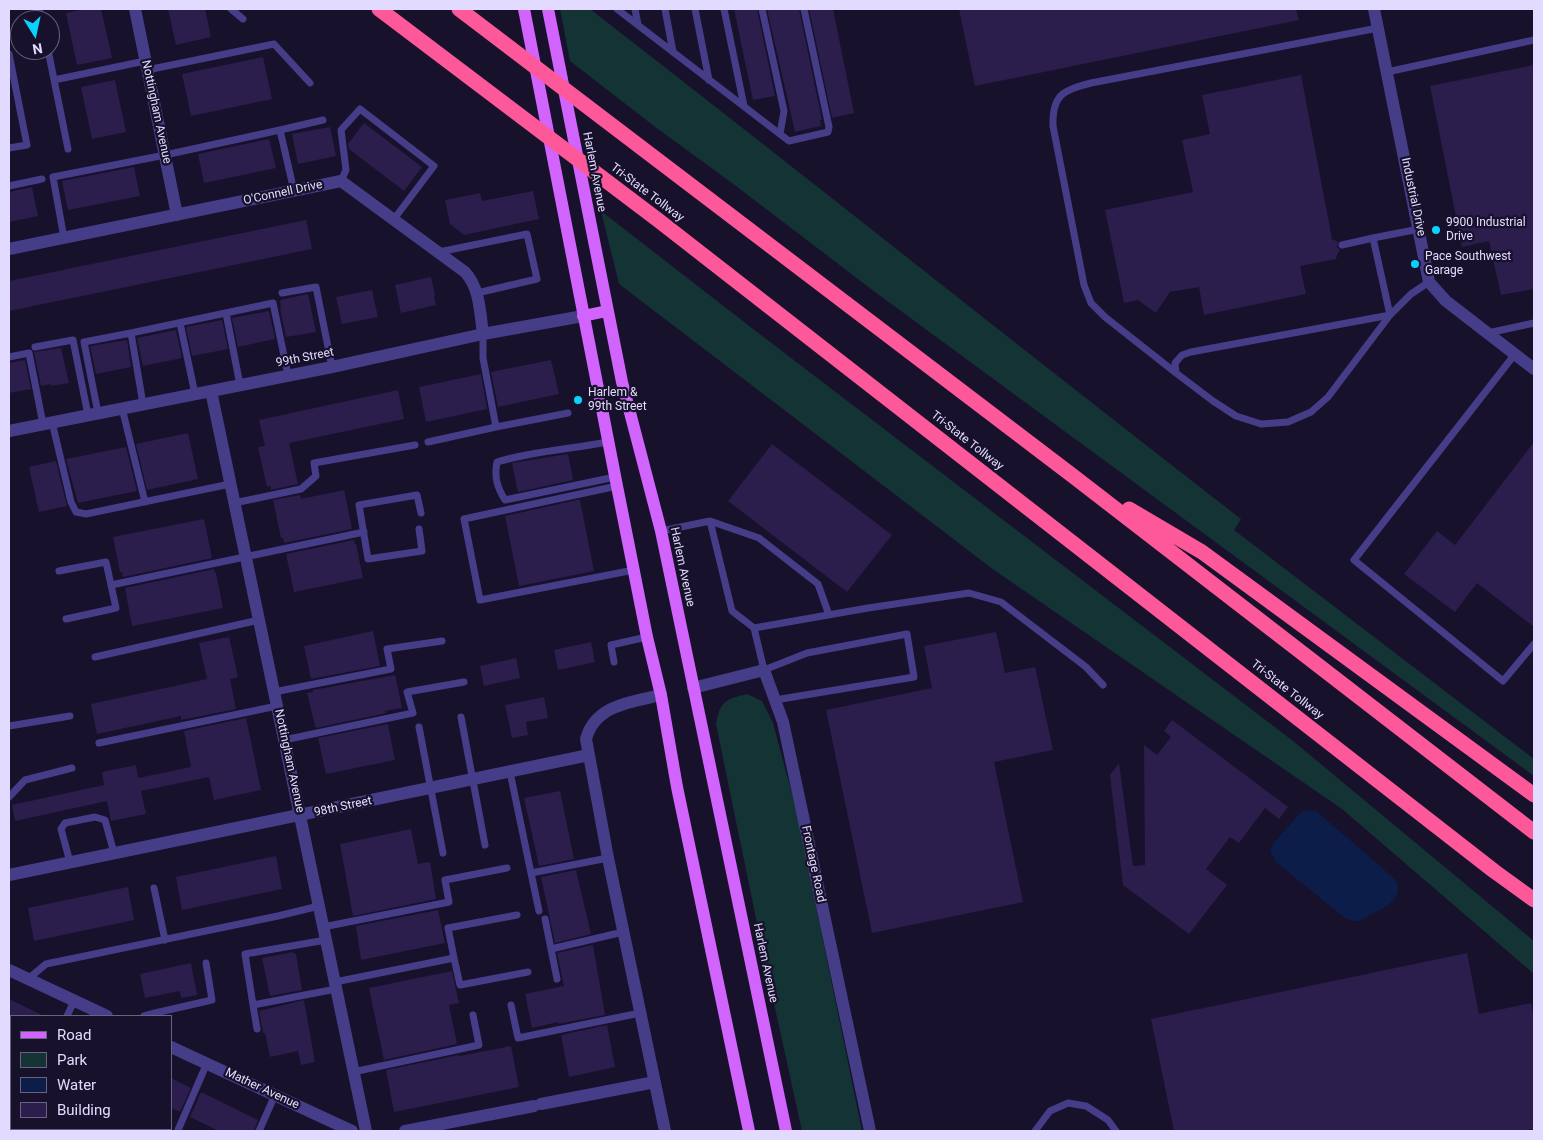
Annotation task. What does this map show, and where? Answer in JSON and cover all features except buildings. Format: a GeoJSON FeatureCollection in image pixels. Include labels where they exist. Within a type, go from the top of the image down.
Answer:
{"type":"FeatureCollection","features":[{"type":"Feature","properties":{"kind":"highway","name":"Tri-State Tollway"},"geometry":{"type":"LineString","coordinates":[[379,9],[658,220],[1494,871],[1534,900]]}},
{"type":"Feature","properties":{"kind":"highway"},"geometry":{"type":"LineString","coordinates":[[459,9],[1073,476],[1534,832]]}},
{"type":"Feature","properties":{"kind":"highway"},"geometry":{"type":"LineString","coordinates":[[1073,476],[1202,552],[1534,795]]}},
{"type":"Feature","properties":{"kind":"highway"},"geometry":{"type":"LineString","coordinates":[[1494,871],[1534,907]]}},
{"type":"Feature","properties":{"kind":"main road"},"geometry":{"type":"LineString","coordinates":[[524,9],[582,316],[749,1131]]}},
{"type":"Feature","properties":{"kind":"main road","name":"Harlem Avenue"},"geometry":{"type":"LineString","coordinates":[[548,9],[622,382],[661,531],[787,1131]]}},
{"type":"Feature","properties":{"kind":"main road","name":"99th Street"},"geometry":{"type":"LineString","coordinates":[[582,316],[607,311]]}},
{"type":"Feature","properties":{"kind":"street","name":"Nottingham Avenue"},"geometry":{"type":"LineString","coordinates":[[135,9],[176,215]]}},
{"type":"Feature","properties":{"kind":"street","name":"Industrial Drive"},"geometry":{"type":"LineString","coordinates":[[1374,9],[1430,282],[1446,301],[1534,369]]}},
{"type":"Feature","properties":{"kind":"street","name":"O'Connell Drive"},"geometry":{"type":"LineString","coordinates":[[9,249],[341,181]]}},
{"type":"Feature","properties":{"kind":"street"},"geometry":{"type":"LineString","coordinates":[[341,181],[439,252],[471,278],[476,293],[483,334]]}},
{"type":"Feature","properties":{"kind":"street","name":"99th Street"},"geometry":{"type":"LineString","coordinates":[[9,431],[483,334],[582,316]]}},
{"type":"Feature","properties":{"kind":"street","name":"Nottingham Avenue"},"geometry":{"type":"LineString","coordinates":[[211,391],[366,1131]]}},
{"type":"Feature","properties":{"kind":"street"},"geometry":{"type":"LineString","coordinates":[[693,688],[764,670]]}},
{"type":"Feature","properties":{"kind":"street","name":"Frontage Road"},"geometry":{"type":"LineString","coordinates":[[764,670],[783,722],[870,1131]]}},
{"type":"Feature","properties":{"kind":"street"},"geometry":{"type":"LineString","coordinates":[[661,695],[618,705],[608,710],[589,729],[586,740],[608,858],[665,1131]]}},
{"type":"Feature","properties":{"kind":"street","name":"98th Street"},"geometry":{"type":"LineString","coordinates":[[9,875],[589,755]]}},
{"type":"Feature","properties":{"kind":"street"},"geometry":{"type":"LineString","coordinates":[[9,970],[105,1015]]}},
{"type":"Feature","properties":{"kind":"street","name":"Mather Avenue"},"geometry":{"type":"LineString","coordinates":[[172,1046],[275,1095],[331,1127],[352,1131]]}},
{"type":"Feature","properties":{"kind":"street"},"geometry":{"type":"LineString","coordinates":[[405,1131],[655,1082]]}},
{"type":"Feature","properties":{"kind":"lane"},"geometry":{"type":"LineString","coordinates":[[231,9],[244,19]]}},
{"type":"Feature","properties":{"kind":"lane"},"geometry":{"type":"LineString","coordinates":[[617,9],[788,141],[828,132],[829,127],[804,9]]}},
{"type":"Feature","properties":{"kind":"lane"},"geometry":{"type":"LineString","coordinates":[[635,9],[638,25]]}},
{"type":"Feature","properties":{"kind":"lane"},"geometry":{"type":"LineString","coordinates":[[664,9],[673,52]]}},
{"type":"Feature","properties":{"kind":"lane"},"geometry":{"type":"LineString","coordinates":[[695,9],[709,80]]}},
{"type":"Feature","properties":{"kind":"lane"},"geometry":{"type":"LineString","coordinates":[[724,9],[744,106]]}},
{"type":"Feature","properties":{"kind":"lane"},"geometry":{"type":"LineString","coordinates":[[762,9],[784,111],[780,134]]}},
{"type":"Feature","properties":{"kind":"lane"},"geometry":{"type":"LineString","coordinates":[[1378,28],[1092,83],[1072,88],[1059,97],[1052,111],[1053,126],[1084,285],[1091,303],[1105,317],[1176,373],[1236,416],[1261,424],[1288,422],[1311,412],[1328,397],[1390,315],[1411,294],[1430,282]]}},
{"type":"Feature","properties":{"kind":"lane"},"geometry":{"type":"LineString","coordinates":[[1387,72],[1534,40]]}},
{"type":"Feature","properties":{"kind":"lane"},"geometry":{"type":"LineString","coordinates":[[54,80],[274,44],[310,83]]}},
{"type":"Feature","properties":{"kind":"lane"},"geometry":{"type":"LineString","coordinates":[[9,54],[27,144],[9,148]]}},
{"type":"Feature","properties":{"kind":"lane"},"geometry":{"type":"LineString","coordinates":[[50,60],[68,149]]}},
{"type":"Feature","properties":{"kind":"lane"},"geometry":{"type":"LineString","coordinates":[[341,181],[346,170],[341,130],[360,109],[434,166],[394,219]]}},
{"type":"Feature","properties":{"kind":"lane"},"geometry":{"type":"LineString","coordinates":[[64,238],[53,177],[165,155],[324,120]]}},
{"type":"Feature","properties":{"kind":"lane"},"geometry":{"type":"LineString","coordinates":[[280,130],[294,191]]}},
{"type":"Feature","properties":{"kind":"lane"},"geometry":{"type":"LineString","coordinates":[[9,186],[42,180]]}},
{"type":"Feature","properties":{"kind":"lane"},"geometry":{"type":"LineString","coordinates":[[1342,245],[1419,229]]}},
{"type":"Feature","properties":{"kind":"lane"},"geometry":{"type":"LineString","coordinates":[[439,252],[528,234],[536,279],[476,293]]}},
{"type":"Feature","properties":{"kind":"lane"},"geometry":{"type":"LineString","coordinates":[[1373,238],[1390,315]]}},
{"type":"Feature","properties":{"kind":"lane"},"geometry":{"type":"LineString","coordinates":[[282,293],[316,287],[332,366]]}},
{"type":"Feature","properties":{"kind":"lane"},"geometry":{"type":"LineString","coordinates":[[93,414],[84,342],[273,303],[288,375]]}},
{"type":"Feature","properties":{"kind":"lane"},"geometry":{"type":"LineString","coordinates":[[226,313],[240,385]]}},
{"type":"Feature","properties":{"kind":"lane"},"geometry":{"type":"LineString","coordinates":[[1176,373],[1175,363],[1182,355],[1191,352],[1390,315]]}},
{"type":"Feature","properties":{"kind":"lane"},"geometry":{"type":"LineString","coordinates":[[180,323],[195,394]]}},
{"type":"Feature","properties":{"kind":"lane"},"geometry":{"type":"LineString","coordinates":[[1488,333],[1534,323]]}},
{"type":"Feature","properties":{"kind":"lane"},"geometry":{"type":"LineString","coordinates":[[131,333],[143,404]]}},
{"type":"Feature","properties":{"kind":"lane"},"geometry":{"type":"LineString","coordinates":[[483,334],[483,358],[496,427]]}},
{"type":"Feature","properties":{"kind":"lane"},"geometry":{"type":"LineString","coordinates":[[35,347],[73,340],[93,414]]}},
{"type":"Feature","properties":{"kind":"lane"},"geometry":{"type":"LineString","coordinates":[[9,357],[29,353],[47,423],[71,502],[76,512],[86,514],[230,484]]}},
{"type":"Feature","properties":{"kind":"lane"},"geometry":{"type":"LineString","coordinates":[[1515,354],[1354,560],[1503,681],[1534,644]]}},
{"type":"Feature","properties":{"kind":"lane"},"geometry":{"type":"LineString","coordinates":[[122,408],[145,502]]}},
{"type":"Feature","properties":{"kind":"lane"},"geometry":{"type":"LineString","coordinates":[[428,442],[568,412]]}},
{"type":"Feature","properties":{"kind":"lane"},"geometry":{"type":"LineString","coordinates":[[608,442],[584,447],[546,451],[497,462],[495,473],[497,486],[505,500],[616,482]]}},
{"type":"Feature","properties":{"kind":"lane"},"geometry":{"type":"LineString","coordinates":[[234,503],[302,489],[316,476],[314,463],[416,445]]}},
{"type":"Feature","properties":{"kind":"lane"},"geometry":{"type":"LineString","coordinates":[[616,482],[464,519],[480,600],[634,570]]}},
{"type":"Feature","properties":{"kind":"lane"},"geometry":{"type":"LineString","coordinates":[[419,529],[422,551],[368,559],[359,505],[418,495],[421,513]]}},
{"type":"Feature","properties":{"kind":"lane"},"geometry":{"type":"LineString","coordinates":[[710,521],[732,611],[754,628],[764,670],[806,653],[907,634],[914,677],[775,700]]}},
{"type":"Feature","properties":{"kind":"lane"},"geometry":{"type":"LineString","coordinates":[[661,531],[710,521],[759,538],[818,584],[829,615]]}},
{"type":"Feature","properties":{"kind":"lane"},"geometry":{"type":"LineString","coordinates":[[111,585],[364,532]]}},
{"type":"Feature","properties":{"kind":"lane"},"geometry":{"type":"LineString","coordinates":[[59,571],[106,562],[116,608],[66,619]]}},
{"type":"Feature","properties":{"kind":"lane"},"geometry":{"type":"LineString","coordinates":[[754,628],[969,593],[1001,602],[1086,667],[1103,685]]}},
{"type":"Feature","properties":{"kind":"lane"},"geometry":{"type":"LineString","coordinates":[[95,657],[259,620]]}},
{"type":"Feature","properties":{"kind":"lane"},"geometry":{"type":"LineString","coordinates":[[614,662],[611,645],[647,637]]}},
{"type":"Feature","properties":{"kind":"lane"},"geometry":{"type":"LineString","coordinates":[[274,692],[391,669],[387,649],[442,641]]}},
{"type":"Feature","properties":{"kind":"lane"},"geometry":{"type":"LineString","coordinates":[[284,740],[412,713],[408,692],[464,682]]}},
{"type":"Feature","properties":{"kind":"lane"},"geometry":{"type":"LineString","coordinates":[[99,743],[277,706]]}},
{"type":"Feature","properties":{"kind":"lane"},"geometry":{"type":"LineString","coordinates":[[9,726],[70,716]]}},
{"type":"Feature","properties":{"kind":"lane"},"geometry":{"type":"LineString","coordinates":[[461,717],[485,845]]}},
{"type":"Feature","properties":{"kind":"lane"},"geometry":{"type":"LineString","coordinates":[[419,727],[443,854]]}},
{"type":"Feature","properties":{"kind":"lane"},"geometry":{"type":"LineString","coordinates":[[9,797],[25,780],[72,768]]}},
{"type":"Feature","properties":{"kind":"lane"},"geometry":{"type":"LineString","coordinates":[[510,772],[539,910]]}},
{"type":"Feature","properties":{"kind":"lane"},"geometry":{"type":"LineString","coordinates":[[70,862],[61,829],[65,823],[95,818],[106,820],[114,853]]}},
{"type":"Feature","properties":{"kind":"lane"},"geometry":{"type":"LineString","coordinates":[[531,873],[608,858]]}},
{"type":"Feature","properties":{"kind":"lane"},"geometry":{"type":"LineString","coordinates":[[257,1029],[245,954],[449,902],[445,880],[507,868]]}},
{"type":"Feature","properties":{"kind":"lane"},"geometry":{"type":"LineString","coordinates":[[154,888],[165,940]]}},
{"type":"Feature","properties":{"kind":"lane"},"geometry":{"type":"LineString","coordinates":[[28,979],[46,964],[319,906]]}},
{"type":"Feature","properties":{"kind":"lane"},"geometry":{"type":"LineString","coordinates":[[517,915],[448,928],[460,985],[528,972]]}},
{"type":"Feature","properties":{"kind":"lane"},"geometry":{"type":"LineString","coordinates":[[545,919],[557,979]]}},
{"type":"Feature","properties":{"kind":"lane"},"geometry":{"type":"LineString","coordinates":[[551,949],[623,932]]}},
{"type":"Feature","properties":{"kind":"lane"},"geometry":{"type":"LineString","coordinates":[[253,1005],[454,958]]}},
{"type":"Feature","properties":{"kind":"lane"},"geometry":{"type":"LineString","coordinates":[[147,1015],[212,1000],[206,964]]}},
{"type":"Feature","properties":{"kind":"lane"},"geometry":{"type":"LineString","coordinates":[[67,1015],[74,1001]]}},
{"type":"Feature","properties":{"kind":"lane"},"geometry":{"type":"LineString","coordinates":[[511,1005],[518,1038],[640,1014]]}},
{"type":"Feature","properties":{"kind":"lane"},"geometry":{"type":"LineString","coordinates":[[353,1072],[479,1045],[473,1015]]}},
{"type":"Feature","properties":{"kind":"lane"},"geometry":{"type":"LineString","coordinates":[[176,1130],[207,1063]]}},
{"type":"Feature","properties":{"kind":"lane"},"geometry":{"type":"LineString","coordinates":[[259,1131],[275,1095]]}},
{"type":"Feature","properties":{"kind":"lane"},"geometry":{"type":"LineString","coordinates":[[1035,1131],[1050,1111],[1068,1103],[1086,1106],[1108,1120],[1116,1131]]}},
{"type":"Feature","properties":{"kind":"green space"},"geometry":{"type":"Polygon","coordinates":[[[560,9],[590,9],[1241,519],[1234,530],[1534,759],[1534,776],[875,292],[570,61],[560,9]]]}},
{"type":"Feature","properties":{"kind":"green space"},"geometry":{"type":"Polygon","coordinates":[[[601,211],[1293,741],[1534,941],[1534,974],[1342,809],[994,570],[619,284],[601,211]]]}},
{"type":"Feature","properties":{"kind":"green space"},"geometry":{"type":"Polygon","coordinates":[[[747,694],[762,701],[773,723],[797,813],[862,1131],[802,1131],[716,724],[720,710],[725,702],[747,694]]]}},
{"type":"Feature","properties":{"kind":"water"},"geometry":{"type":"Polygon","coordinates":[[[1305,810],[1316,811],[1395,879],[1398,891],[1388,905],[1358,921],[1345,918],[1277,863],[1270,851],[1273,844],[1300,813],[1305,810]]]}},
{"type":"Feature","properties":{"kind":"place","name":"9900 Industrial Drive"},"geometry":{"type":"Point","coordinates":[1436,230]}},
{"type":"Feature","properties":{"kind":"place","name":"Pace Southwest Garage"},"geometry":{"type":"Point","coordinates":[1415,264]}},
{"type":"Feature","properties":{"kind":"place","name":"Harlem & 99th Street"},"geometry":{"type":"Point","coordinates":[578,400]}}]}
